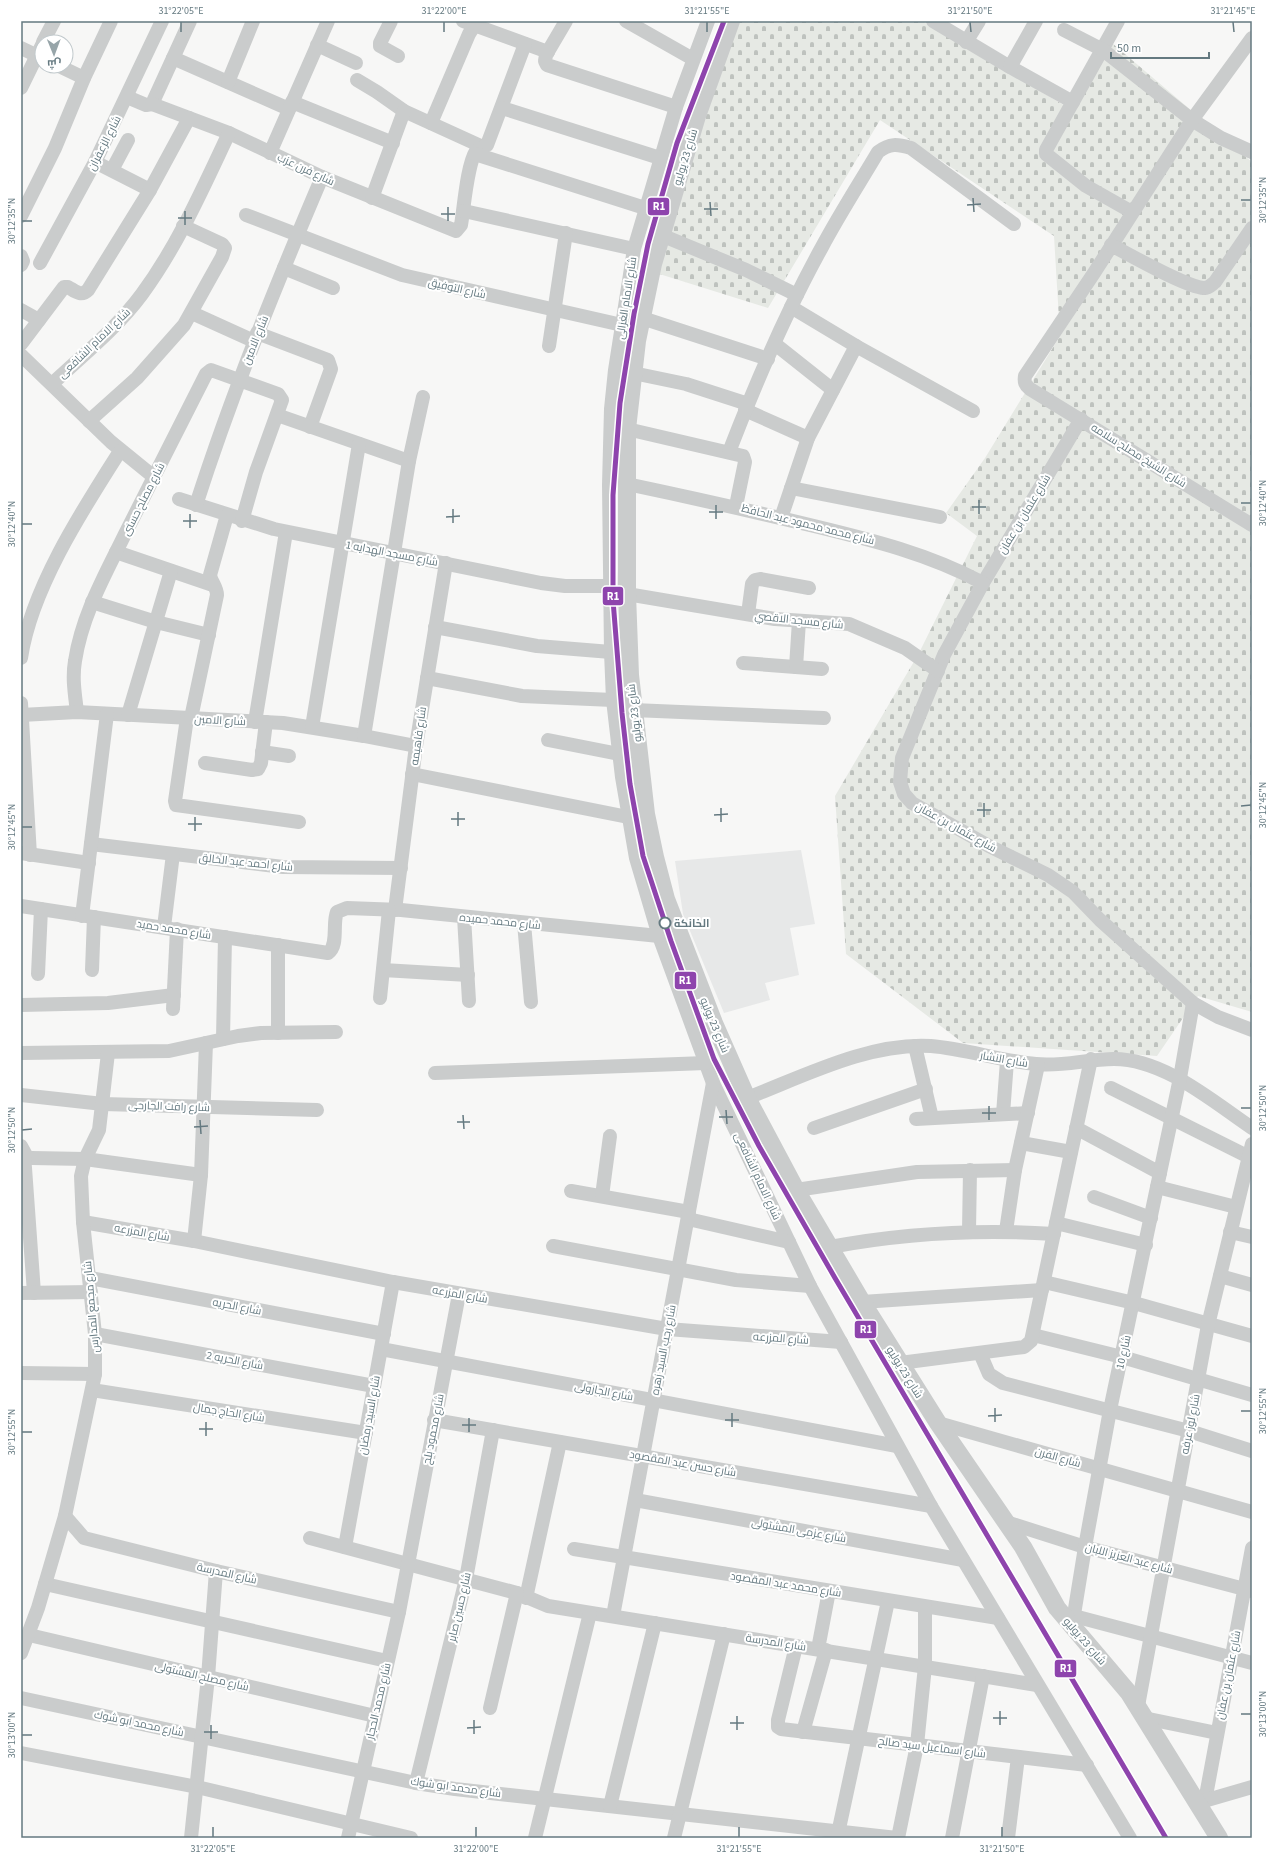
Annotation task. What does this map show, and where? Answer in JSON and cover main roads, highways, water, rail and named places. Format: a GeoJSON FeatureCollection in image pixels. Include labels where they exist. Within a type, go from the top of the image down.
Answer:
{"type":"FeatureCollection","features":[{"type":"Feature","properties":{"kind":"place","name":"الخانكة"},"geometry":{"type":"Point","coordinates":[665,923]}}]}
